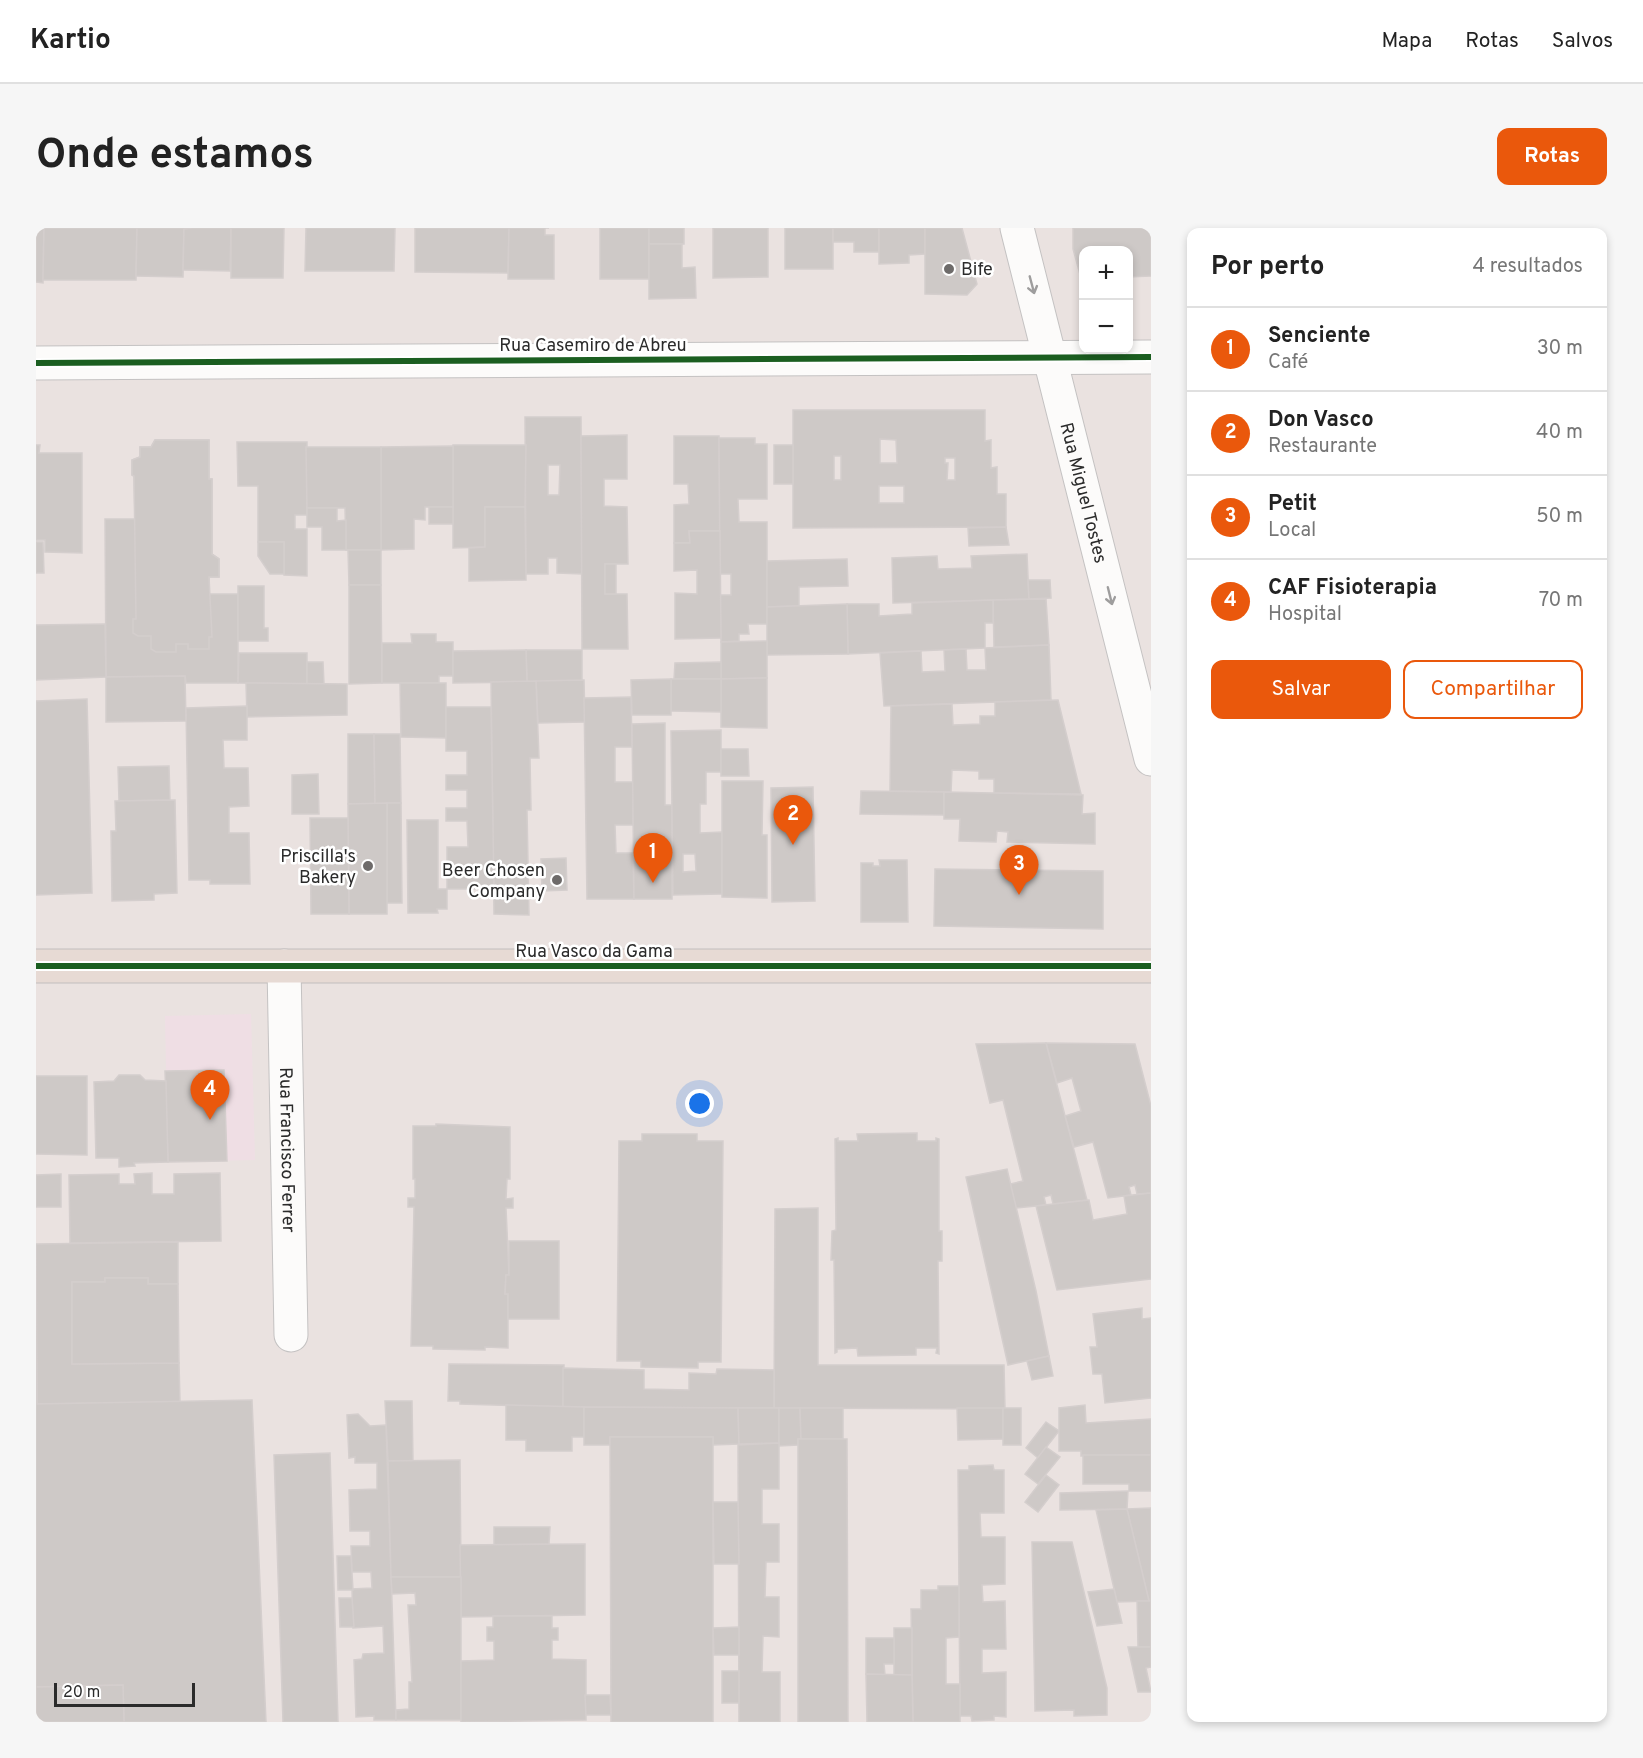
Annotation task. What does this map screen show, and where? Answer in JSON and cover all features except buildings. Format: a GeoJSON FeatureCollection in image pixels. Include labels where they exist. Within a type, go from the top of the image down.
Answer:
{"type":"FeatureCollection","features":[{"type":"Feature","properties":{"kind":"main road","name":"Rua Vasco da Gama"},"geometry":{"type":"LineString","coordinates":[[45,969],[284,966],[1151,966]]}},
{"type":"Feature","properties":{"kind":"street","name":"Rua Miguel Tostes"},"geometry":{"type":"LineString","coordinates":[[1017,228],[1151,759]]}},
{"type":"Feature","properties":{"kind":"street","name":"Rua Casemiro de Abreu"},"geometry":{"type":"LineString","coordinates":[[36,363],[1151,357]]}},
{"type":"Feature","properties":{"kind":"street","name":"Rua Francisco Ferrer"},"geometry":{"type":"LineString","coordinates":[[284,966],[291,1335]]}},
{"type":"Feature","properties":{"kind":"shaded area"},"geometry":{"type":"Polygon","coordinates":[[[251,1014],[255,1160],[168,1162],[165,1016],[251,1014]]]}},
{"type":"Feature","properties":{"kind":"cycle path"},"geometry":{"type":"LineString","coordinates":[[36,363],[1151,357]]}},
{"type":"Feature","properties":{"kind":"cycle path"},"geometry":{"type":"LineString","coordinates":[[36,966],[1151,966]]}},
{"type":"Feature","properties":{"kind":"place","name":"Bife"},"geometry":{"type":"Point","coordinates":[949,269]}},
{"type":"Feature","properties":{"kind":"place","name":"Don Vasco"},"geometry":{"type":"Point","coordinates":[793,845]}},
{"type":"Feature","properties":{"kind":"place","name":"Priscilla's Bakery"},"geometry":{"type":"Point","coordinates":[368,866]}},
{"type":"Feature","properties":{"kind":"place","name":"Beer Chosen Company"},"geometry":{"type":"Point","coordinates":[557,880]}},
{"type":"Feature","properties":{"kind":"place","name":"Senciente"},"geometry":{"type":"Point","coordinates":[653,883]}},
{"type":"Feature","properties":{"kind":"place","name":"Petit"},"geometry":{"type":"Point","coordinates":[1019,895]}},
{"type":"Feature","properties":{"kind":"place","name":"CAF Fisioterapia"},"geometry":{"type":"Point","coordinates":[210,1120]}}]}
